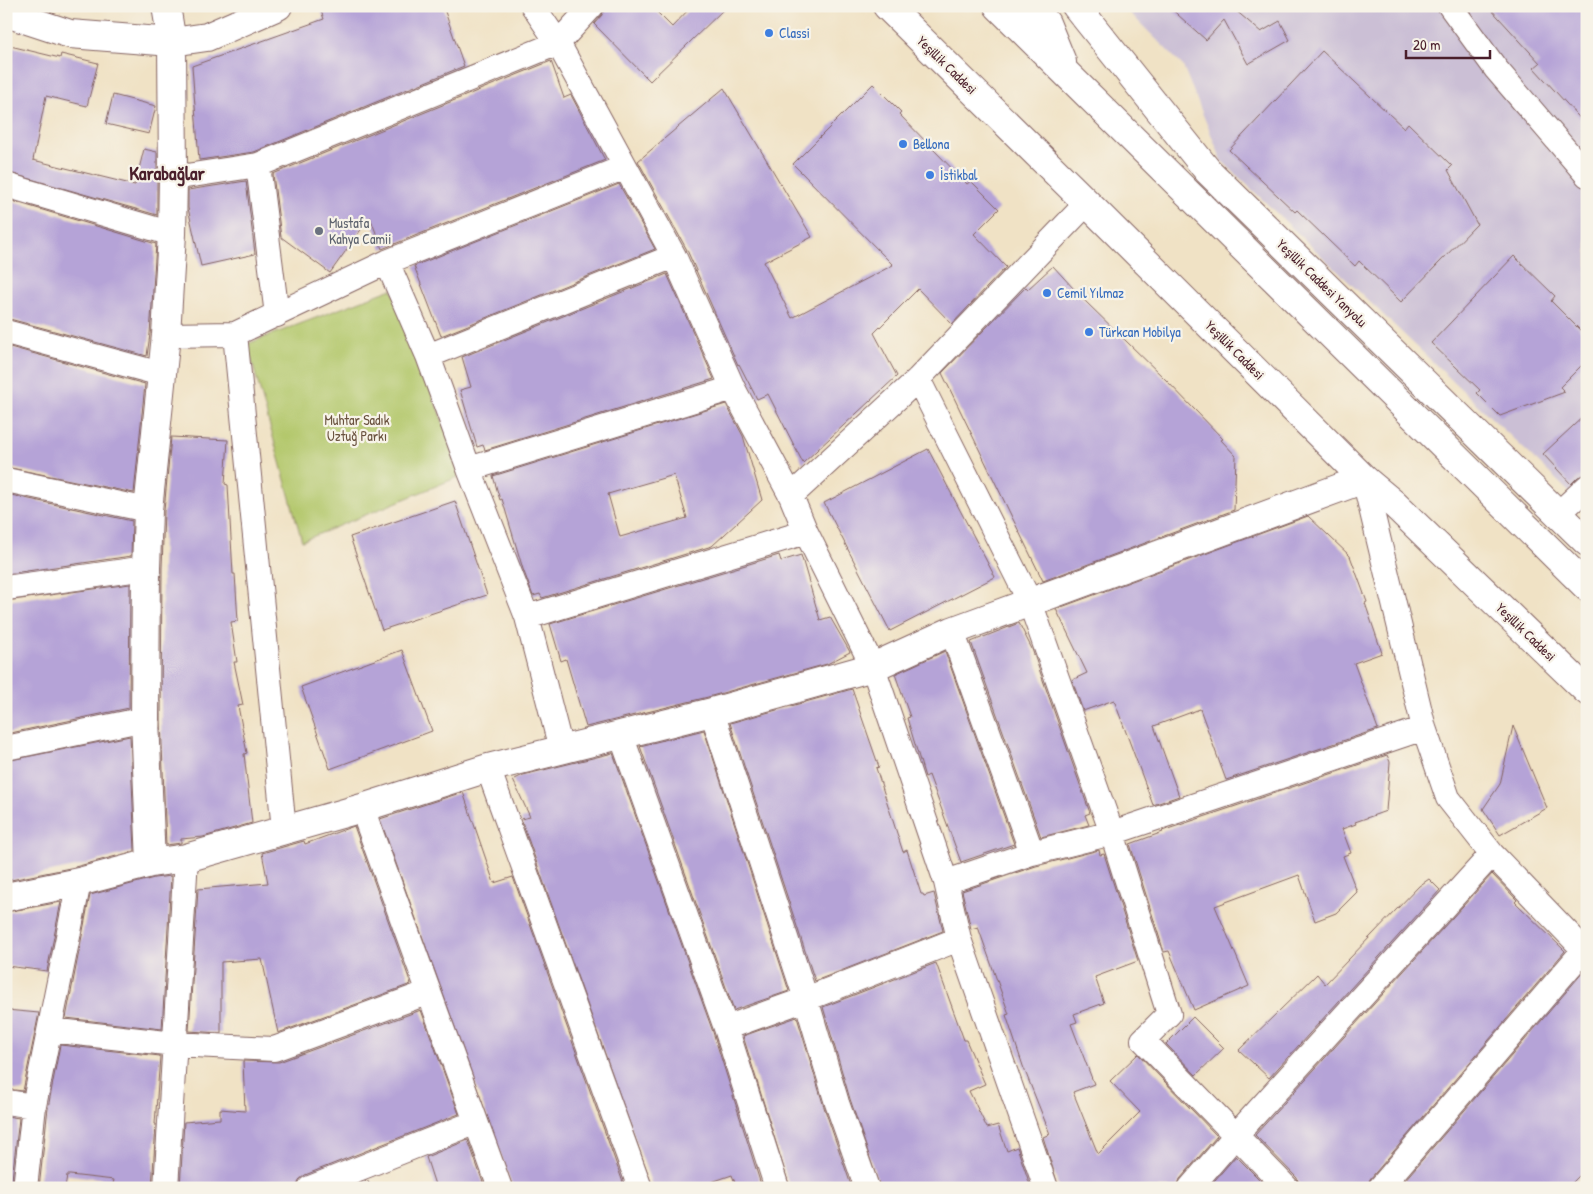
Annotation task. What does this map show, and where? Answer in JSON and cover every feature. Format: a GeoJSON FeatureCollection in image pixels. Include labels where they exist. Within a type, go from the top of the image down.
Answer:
{"type":"FeatureCollection","features":[{"type":"Feature","properties":{"kind":"main road"},"geometry":{"type":"LineString","coordinates":[[151,863],[145,719],[146,568],[148,510],[166,335],[172,234],[172,42],[166,6]]}},
{"type":"Feature","properties":{"kind":"main road"},"geometry":{"type":"LineString","coordinates":[[6,13],[70,34],[172,42],[207,37],[278,6]]}},
{"type":"Feature","properties":{"kind":"main road","name":"Yeşillik Caddesi"},"geometry":{"type":"LineString","coordinates":[[886,6],[1364,479],[1394,504],[1587,690]]}},
{"type":"Feature","properties":{"kind":"main road"},"geometry":{"type":"LineString","coordinates":[[998,6],[1587,587]]}},
{"type":"Feature","properties":{"kind":"main road"},"geometry":{"type":"LineString","coordinates":[[1032,6],[1046,24],[1068,75]]}},
{"type":"Feature","properties":{"kind":"main road","name":"Yeşillik Caddesi Yanyolu"},"geometry":{"type":"LineString","coordinates":[[1076,6],[1208,171],[1557,515],[1587,542]]}},
{"type":"Feature","properties":{"kind":"main road"},"geometry":{"type":"LineString","coordinates":[[6,897],[79,882],[151,863],[186,858],[362,808],[488,768],[712,712],[874,667],[952,631],[1364,479]]}},
{"type":"Feature","properties":{"kind":"street"},"geometry":{"type":"LineString","coordinates":[[533,6],[558,43],[674,256],[733,388],[791,496],[806,532],[874,667],[946,882],[959,940],[1046,1188]]}},
{"type":"Feature","properties":{"kind":"street"},"geometry":{"type":"LineString","coordinates":[[173,178],[258,165],[558,43],[592,6]]}},
{"type":"Feature","properties":{"kind":"street"},"geometry":{"type":"LineString","coordinates":[[1450,6],[1496,69],[1587,175]]}},
{"type":"Feature","properties":{"kind":"street"},"geometry":{"type":"LineString","coordinates":[[258,165],[277,315]]}},
{"type":"Feature","properties":{"kind":"street"},"geometry":{"type":"LineString","coordinates":[[166,335],[235,334],[388,262],[625,167]]}},
{"type":"Feature","properties":{"kind":"street"},"geometry":{"type":"LineString","coordinates":[[6,185],[172,234]]}},
{"type":"Feature","properties":{"kind":"street"},"geometry":{"type":"LineString","coordinates":[[791,496],[918,380],[1087,203]]}},
{"type":"Feature","properties":{"kind":"street"},"geometry":{"type":"LineString","coordinates":[[428,356],[674,256]]}},
{"type":"Feature","properties":{"kind":"street"},"geometry":{"type":"LineString","coordinates":[[388,262],[428,356],[469,469],[527,617],[561,749]]}},
{"type":"Feature","properties":{"kind":"street"},"geometry":{"type":"LineString","coordinates":[[6,332],[161,374]]}},
{"type":"Feature","properties":{"kind":"street"},"geometry":{"type":"LineString","coordinates":[[235,334],[284,830]]}},
{"type":"Feature","properties":{"kind":"street"},"geometry":{"type":"LineString","coordinates":[[918,380],[1030,602],[1112,833],[1169,1014],[1143,1040],[1287,1188]]}},
{"type":"Feature","properties":{"kind":"street"},"geometry":{"type":"LineString","coordinates":[[469,469],[733,388]]}},
{"type":"Feature","properties":{"kind":"street"},"geometry":{"type":"LineString","coordinates":[[1364,479],[1424,728],[1448,798],[1492,854],[1585,951],[1380,1188]]}},
{"type":"Feature","properties":{"kind":"street"},"geometry":{"type":"LineString","coordinates":[[6,480],[148,510]]}},
{"type":"Feature","properties":{"kind":"street"},"geometry":{"type":"LineString","coordinates":[[1557,515],[1587,486]]}},
{"type":"Feature","properties":{"kind":"street"},"geometry":{"type":"LineString","coordinates":[[527,617],[806,532]]}},
{"type":"Feature","properties":{"kind":"street"},"geometry":{"type":"LineString","coordinates":[[6,588],[146,568]]}},
{"type":"Feature","properties":{"kind":"street"},"geometry":{"type":"LineString","coordinates":[[952,631],[1032,853]]}},
{"type":"Feature","properties":{"kind":"street"},"geometry":{"type":"LineString","coordinates":[[712,712],[806,999],[837,1103],[867,1188]]}},
{"type":"Feature","properties":{"kind":"street"},"geometry":{"type":"LineString","coordinates":[[6,748],[145,719]]}},
{"type":"Feature","properties":{"kind":"street"},"geometry":{"type":"LineString","coordinates":[[946,882],[1032,853],[1112,833],[1424,728]]}},
{"type":"Feature","properties":{"kind":"street"},"geometry":{"type":"LineString","coordinates":[[621,735],[726,1028],[776,1188]]}},
{"type":"Feature","properties":{"kind":"street"},"geometry":{"type":"LineString","coordinates":[[488,768],[640,1188]]}},
{"type":"Feature","properties":{"kind":"street"},"geometry":{"type":"LineString","coordinates":[[362,808],[500,1188]]}},
{"type":"Feature","properties":{"kind":"street"},"geometry":{"type":"LineString","coordinates":[[1190,1188],[1492,854]]}},
{"type":"Feature","properties":{"kind":"street"},"geometry":{"type":"LineString","coordinates":[[166,1188],[186,858]]}},
{"type":"Feature","properties":{"kind":"street"},"geometry":{"type":"LineString","coordinates":[[25,1188],[34,1106],[79,882]]}},
{"type":"Feature","properties":{"kind":"street"},"geometry":{"type":"LineString","coordinates":[[726,1028],[959,940]]}},
{"type":"Feature","properties":{"kind":"street"},"geometry":{"type":"LineString","coordinates":[[50,1030],[175,1044],[274,1049],[429,992]]}},
{"type":"Feature","properties":{"kind":"street"},"geometry":{"type":"LineString","coordinates":[[6,1102],[34,1106]]}},
{"type":"Feature","properties":{"kind":"street"},"geometry":{"type":"LineString","coordinates":[[310,1188],[476,1122]]}},
{"type":"Feature","properties":{"kind":"shaded area"},"geometry":{"type":"Polygon","coordinates":[[[1123,6],[1587,6],[1587,509],[1222,161],[1183,66],[1123,6]]]}},
{"type":"Feature","properties":{"kind":"green space","name":"Muhtar Sadık Uztuğ Parkı"},"geometry":{"type":"Polygon","coordinates":[[[392,289],[463,475],[302,541],[247,344],[392,289]]]}},
{"type":"Feature","properties":{"kind":"building"},"geometry":{"type":"Polygon","coordinates":[[[335,6],[443,6],[464,66],[254,152],[199,160],[192,66],[324,19],[321,11],[335,6]]]}},
{"type":"Feature","properties":{"kind":"building"},"geometry":{"type":"Polygon","coordinates":[[[605,6],[651,6],[672,27],[692,6],[727,6],[650,81],[594,24],[602,15],[605,6]]]}},
{"type":"Feature","properties":{"kind":"building"},"geometry":{"type":"Polygon","coordinates":[[[1168,6],[1237,6],[1234,9],[1261,32],[1280,21],[1290,40],[1248,64],[1224,20],[1206,40],[1168,6]]]}},
{"type":"Feature","properties":{"kind":"building"},"geometry":{"type":"Polygon","coordinates":[[[1488,6],[1587,6],[1587,126],[1534,68],[1540,63],[1488,6]]]}},
{"type":"Feature","properties":{"kind":"building"},"geometry":{"type":"Polygon","coordinates":[[[6,45],[60,58],[61,54],[98,63],[87,106],[46,96],[33,160],[135,185],[144,149],[157,152],[157,215],[6,172],[6,45]]]}},
{"type":"Feature","properties":{"kind":"building"},"geometry":{"type":"Polygon","coordinates":[[[1322,51],[1404,128],[1408,123],[1452,166],[1448,170],[1477,224],[1401,302],[1359,261],[1355,266],[1297,210],[1295,212],[1229,150],[1322,51]]]}},
{"type":"Feature","properties":{"kind":"building"},"geometry":{"type":"Polygon","coordinates":[[[551,61],[564,98],[571,95],[605,160],[382,249],[370,217],[330,273],[281,237],[273,174],[551,61]]]}},
{"type":"Feature","properties":{"kind":"building"},"geometry":{"type":"Polygon","coordinates":[[[873,84],[901,112],[899,114],[967,184],[971,181],[999,209],[974,234],[1006,267],[952,324],[918,289],[874,333],[897,376],[803,463],[768,394],[757,399],[738,365],[687,250],[638,161],[724,88],[812,237],[764,262],[792,318],[893,265],[793,164],[873,84]]]}},
{"type":"Feature","properties":{"kind":"building"},"geometry":{"type":"Polygon","coordinates":[[[113,95],[156,106],[149,134],[106,124],[113,95]]]}},
{"type":"Feature","properties":{"kind":"building"},"geometry":{"type":"Polygon","coordinates":[[[246,181],[255,254],[201,266],[188,208],[188,190],[246,181]]]}},
{"type":"Feature","properties":{"kind":"building"},"geometry":{"type":"Polygon","coordinates":[[[619,184],[655,249],[441,336],[414,266],[619,184]]]}},
{"type":"Feature","properties":{"kind":"building"},"geometry":{"type":"Polygon","coordinates":[[[6,199],[156,244],[147,356],[6,318],[6,199]]]}},
{"type":"Feature","properties":{"kind":"building"},"geometry":{"type":"Polygon","coordinates":[[[1514,256],[1555,296],[1551,301],[1587,337],[1587,360],[1560,387],[1565,392],[1500,416],[1477,393],[1480,390],[1431,343],[1514,256]]]}},
{"type":"Feature","properties":{"kind":"building"},"geometry":{"type":"Polygon","coordinates":[[[1053,266],[1084,300],[1223,439],[1221,440],[1236,456],[1234,510],[1043,581],[942,373],[1026,287],[1028,289],[1053,266]]]}},
{"type":"Feature","properties":{"kind":"building"},"geometry":{"type":"Polygon","coordinates":[[[667,274],[714,379],[485,450],[483,445],[477,447],[460,390],[471,387],[462,357],[667,274]]]}},
{"type":"Feature","properties":{"kind":"building"},"geometry":{"type":"Polygon","coordinates":[[[10,347],[145,384],[134,493],[6,467],[6,362],[10,347]]]}},
{"type":"Feature","properties":{"kind":"building"},"geometry":{"type":"Polygon","coordinates":[[[726,404],[743,436],[762,500],[712,546],[542,598],[540,594],[533,596],[493,476],[726,404]],[[674,475],[608,494],[620,537],[687,518],[674,475]]]}},
{"type":"Feature","properties":{"kind":"building"},"geometry":{"type":"Polygon","coordinates":[[[1587,413],[1587,474],[1578,477],[1571,484],[1543,454],[1587,413]]]}},
{"type":"Feature","properties":{"kind":"building"},"geometry":{"type":"Polygon","coordinates":[[[171,437],[228,440],[225,484],[228,485],[233,574],[235,574],[238,621],[231,622],[237,662],[234,662],[243,705],[238,706],[247,753],[244,754],[252,823],[203,837],[181,839],[181,843],[166,845],[161,719],[162,568],[164,511],[171,437]]]}},
{"type":"Feature","properties":{"kind":"building"},"geometry":{"type":"Polygon","coordinates":[[[928,449],[995,577],[890,631],[824,503],[928,449]]]}},
{"type":"Feature","properties":{"kind":"building"},"geometry":{"type":"Polygon","coordinates":[[[6,494],[132,521],[131,556],[6,574],[6,494]]]}},
{"type":"Feature","properties":{"kind":"building"},"geometry":{"type":"Polygon","coordinates":[[[455,501],[487,595],[382,630],[350,537],[455,501]]]}},
{"type":"Feature","properties":{"kind":"building"},"geometry":{"type":"Polygon","coordinates":[[[1308,516],[1350,556],[1367,602],[1365,603],[1382,653],[1354,663],[1378,729],[1226,780],[1200,709],[1154,726],[1179,796],[1153,805],[1114,700],[1083,711],[1072,680],[1087,673],[1056,609],[1308,516]]]}},
{"type":"Feature","properties":{"kind":"building"},"geometry":{"type":"Polygon","coordinates":[[[779,555],[781,561],[801,555],[820,620],[830,617],[850,652],[827,664],[708,697],[586,727],[566,659],[561,661],[550,624],[779,555]]]}},
{"type":"Feature","properties":{"kind":"building"},"geometry":{"type":"Polygon","coordinates":[[[130,584],[129,708],[6,734],[6,601],[130,584]]]}},
{"type":"Feature","properties":{"kind":"building"},"geometry":{"type":"Polygon","coordinates":[[[1019,623],[1032,649],[1090,813],[1085,815],[1089,825],[1041,837],[971,642],[1019,623]]]}},
{"type":"Feature","properties":{"kind":"building"},"geometry":{"type":"Polygon","coordinates":[[[402,650],[432,731],[330,769],[301,687],[402,650]]]}},
{"type":"Feature","properties":{"kind":"building"},"geometry":{"type":"Polygon","coordinates":[[[945,651],[1014,844],[961,862],[929,775],[925,777],[907,718],[910,717],[895,674],[945,651]]]}},
{"type":"Feature","properties":{"kind":"building"},"geometry":{"type":"Polygon","coordinates":[[[852,689],[879,767],[876,768],[903,852],[907,850],[921,894],[924,896],[934,893],[943,931],[815,981],[730,723],[852,689]]]}},
{"type":"Feature","properties":{"kind":"building"},"geometry":{"type":"Polygon","coordinates":[[[1513,726],[1547,808],[1500,835],[1483,809],[1500,784],[1513,726]]]}},
{"type":"Feature","properties":{"kind":"building"},"geometry":{"type":"Polygon","coordinates":[[[704,730],[789,991],[734,1010],[640,746],[704,730]]]}},
{"type":"Feature","properties":{"kind":"building"},"geometry":{"type":"Polygon","coordinates":[[[130,736],[135,851],[75,867],[6,881],[6,761],[130,736]]]}},
{"type":"Feature","properties":{"kind":"building"},"geometry":{"type":"Polygon","coordinates":[[[613,753],[713,1032],[762,1188],[737,1188],[732,1175],[694,1188],[653,1188],[521,819],[530,817],[513,780],[523,775],[613,753]]]}},
{"type":"Feature","properties":{"kind":"building"},"geometry":{"type":"Polygon","coordinates":[[[1387,755],[1390,762],[1386,811],[1355,822],[1356,824],[1342,829],[1351,853],[1343,856],[1357,892],[1336,913],[1315,921],[1299,875],[1215,906],[1249,986],[1194,1010],[1169,951],[1164,952],[1130,844],[1162,831],[1387,755]]]}},
{"type":"Feature","properties":{"kind":"building"},"geometry":{"type":"Polygon","coordinates":[[[463,792],[494,883],[513,877],[625,1188],[513,1188],[380,819],[463,792]]]}},
{"type":"Feature","properties":{"kind":"building"},"geometry":{"type":"Polygon","coordinates":[[[354,826],[411,984],[278,1033],[262,959],[221,962],[221,1033],[189,1031],[198,889],[268,883],[262,853],[304,841],[305,844],[354,826]]]}},
{"type":"Feature","properties":{"kind":"building"},"geometry":{"type":"Polygon","coordinates":[[[1099,850],[1100,855],[1104,854],[1138,961],[1095,977],[1104,1003],[1074,1014],[1077,1022],[1071,1024],[1094,1084],[1073,1092],[1098,1154],[1140,1112],[1110,1081],[1138,1054],[1217,1136],[1180,1179],[1177,1188],[1059,1188],[1043,1137],[1050,1134],[1023,1066],[1006,1015],[1009,1014],[978,927],[971,929],[962,891],[1036,866],[1099,850]]]}},
{"type":"Feature","properties":{"kind":"building"},"geometry":{"type":"Polygon","coordinates":[[[1492,874],[1517,900],[1515,902],[1565,951],[1370,1179],[1367,1188],[1300,1188],[1297,1178],[1255,1135],[1492,874]]]}},
{"type":"Feature","properties":{"kind":"building"},"geometry":{"type":"Polygon","coordinates":[[[171,876],[162,1029],[66,1018],[90,895],[154,878],[171,876]]]}},
{"type":"Feature","properties":{"kind":"building"},"geometry":{"type":"Polygon","coordinates":[[[1429,879],[1440,890],[1269,1078],[1239,1050],[1317,974],[1325,984],[1419,886],[1429,879]]]}},
{"type":"Feature","properties":{"kind":"building"},"geometry":{"type":"Polygon","coordinates":[[[61,902],[47,971],[6,966],[6,912],[61,902]]]}},
{"type":"Feature","properties":{"kind":"building"},"geometry":{"type":"Polygon","coordinates":[[[936,963],[964,1040],[966,1040],[985,1084],[969,1091],[987,1128],[998,1125],[1007,1151],[1017,1147],[1031,1188],[880,1188],[850,1099],[823,1007],[936,963]]]}},
{"type":"Feature","properties":{"kind":"building"},"geometry":{"type":"Polygon","coordinates":[[[1584,971],[1587,974],[1587,1168],[1567,1188],[1398,1188],[1584,971]]]}},
{"type":"Feature","properties":{"kind":"building"},"geometry":{"type":"Polygon","coordinates":[[[6,1010],[39,1013],[23,1091],[6,1089],[6,1010]]]}},
{"type":"Feature","properties":{"kind":"building"},"geometry":{"type":"Polygon","coordinates":[[[421,1010],[459,1114],[305,1175],[299,1180],[297,1188],[180,1188],[184,1122],[220,1119],[220,1109],[245,1111],[243,1061],[279,1062],[421,1010]]]}},
{"type":"Feature","properties":{"kind":"building"},"geometry":{"type":"Polygon","coordinates":[[[797,1017],[824,1107],[852,1188],[790,1188],[743,1036],[797,1017]]]}},
{"type":"Feature","properties":{"kind":"building"},"geometry":{"type":"Polygon","coordinates":[[[1193,1017],[1224,1048],[1196,1075],[1166,1044],[1193,1017]]]}},
{"type":"Feature","properties":{"kind":"building"},"geometry":{"type":"Polygon","coordinates":[[[60,1045],[160,1056],[152,1188],[112,1188],[114,1180],[67,1175],[65,1188],[39,1188],[48,1108],[60,1045]]]}},
{"type":"Feature","properties":{"kind":"building"},"geometry":{"type":"Polygon","coordinates":[[[6,1116],[19,1118],[11,1188],[6,1188],[6,1116]]]}},
{"type":"Feature","properties":{"kind":"building"},"geometry":{"type":"Polygon","coordinates":[[[468,1140],[485,1188],[436,1188],[426,1157],[468,1140]]]}},
{"type":"Feature","properties":{"kind":"building"},"geometry":{"type":"Polygon","coordinates":[[[1236,1156],[1268,1188],[1208,1188],[1236,1156]]]}},
{"type":"Feature","properties":{"kind":"building"},"geometry":{"type":"Polygon","coordinates":[[[367,1180],[372,1188],[348,1188],[367,1180]]]}},
{"type":"Feature","properties":{"kind":"place","name":"Classi"},"geometry":{"type":"Point","coordinates":[769,33]}},
{"type":"Feature","properties":{"kind":"place","name":"Bellona"},"geometry":{"type":"Point","coordinates":[903,144]}},
{"type":"Feature","properties":{"kind":"place","name":"İstikbal"},"geometry":{"type":"Point","coordinates":[930,175]}},
{"type":"Feature","properties":{"kind":"place","name":"Mustafa Kahya Camii"},"geometry":{"type":"Point","coordinates":[319,231]}},
{"type":"Feature","properties":{"kind":"place","name":"Cemil Yılmaz"},"geometry":{"type":"Point","coordinates":[1047,293]}},
{"type":"Feature","properties":{"kind":"place","name":"Türkcan Mobilya"},"geometry":{"type":"Point","coordinates":[1089,332]}},
{"type":"Feature","properties":{"kind":"district","name":"Karabağlar"},"geometry":{"type":"Point","coordinates":[167,173]}}]}
